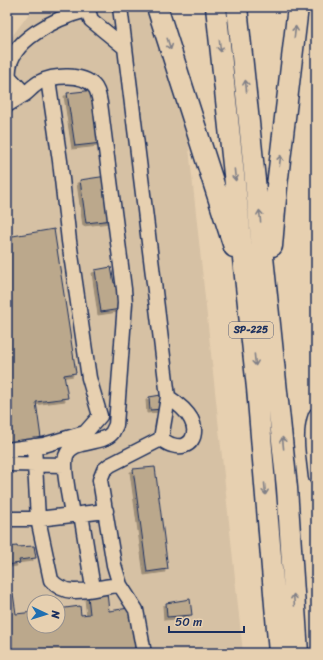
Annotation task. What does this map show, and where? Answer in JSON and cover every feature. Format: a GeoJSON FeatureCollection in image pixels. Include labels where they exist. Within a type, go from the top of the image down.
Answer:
{"type":"FeatureCollection","features":[{"type":"Feature","properties":{"kind":"highway"},"geometry":{"type":"LineString","coordinates":[[157,7],[247,289]]}},
{"type":"Feature","properties":{"kind":"highway","name":"SP-225"},"geometry":{"type":"LineString","coordinates":[[216,7],[257,388],[279,653]]}},
{"type":"Feature","properties":{"kind":"highway","name":"SP-225"},"geometry":{"type":"LineString","coordinates":[[237,7],[287,488],[298,653]]}},
{"type":"Feature","properties":{"kind":"highway"},"geometry":{"type":"LineString","coordinates":[[268,298],[277,186],[298,7]]}},
{"type":"Feature","properties":{"kind":"street"},"geometry":{"type":"LineString","coordinates":[[120,7],[123,28],[123,46],[168,397],[161,439]]}},
{"type":"Feature","properties":{"kind":"street"},"geometry":{"type":"LineString","coordinates":[[25,94],[9,77],[9,64],[26,40],[41,29],[61,18],[87,9],[92,20],[123,46]]}},
{"type":"Feature","properties":{"kind":"street"},"geometry":{"type":"LineString","coordinates":[[7,105],[25,94],[38,83],[48,79],[71,77],[83,79],[93,85],[97,91],[100,103],[125,303],[117,419],[112,433],[103,438],[72,447],[66,457],[65,465],[93,588]]}},
{"type":"Feature","properties":{"kind":"street"},"geometry":{"type":"LineString","coordinates":[[48,79],[60,161],[68,241],[89,378],[100,416]]}},
{"type":"Feature","properties":{"kind":"street"},"geometry":{"type":"LineString","coordinates":[[7,450],[34,446],[85,433],[119,395]]}},
{"type":"Feature","properties":{"kind":"street"},"geometry":{"type":"LineString","coordinates":[[161,439],[172,445],[187,445],[194,440],[195,434],[191,418],[182,408],[168,397]]}},
{"type":"Feature","properties":{"kind":"street"},"geometry":{"type":"LineString","coordinates":[[315,421],[316,477]]}},
{"type":"Feature","properties":{"kind":"street"},"geometry":{"type":"LineString","coordinates":[[144,653],[136,610],[120,584],[114,566],[100,480],[104,470],[110,465],[161,439]]}},
{"type":"Feature","properties":{"kind":"street"},"geometry":{"type":"LineString","coordinates":[[34,446],[38,519],[51,580],[57,587],[65,591],[75,592],[120,584]]}},
{"type":"Feature","properties":{"kind":"street"},"geometry":{"type":"LineString","coordinates":[[7,464],[65,465]]}},
{"type":"Feature","properties":{"kind":"street"},"geometry":{"type":"LineString","coordinates":[[7,519],[38,519],[106,511]]}},
{"type":"Feature","properties":{"kind":"shaded area"},"geometry":{"type":"Polygon","coordinates":[[[34,7],[146,7],[186,120],[243,653],[7,653],[7,43],[34,7]]]}},
{"type":"Feature","properties":{"kind":"building"},"geometry":{"type":"Polygon","coordinates":[[[94,90],[102,143],[75,146],[67,93],[94,90]]]}},
{"type":"Feature","properties":{"kind":"building"},"geometry":{"type":"Polygon","coordinates":[[[107,176],[113,220],[86,223],[80,180],[107,176]]]}},
{"type":"Feature","properties":{"kind":"building"},"geometry":{"type":"Polygon","coordinates":[[[54,229],[76,373],[64,375],[68,398],[36,402],[41,438],[7,443],[7,237],[54,229]]]}},
{"type":"Feature","properties":{"kind":"building"},"geometry":{"type":"Polygon","coordinates":[[[111,267],[114,283],[117,283],[121,309],[101,312],[95,270],[111,267]]]}},
{"type":"Feature","properties":{"kind":"building"},"geometry":{"type":"Polygon","coordinates":[[[161,395],[163,409],[150,410],[149,397],[161,395]]]}},
{"type":"Feature","properties":{"kind":"building"},"geometry":{"type":"Polygon","coordinates":[[[155,467],[168,569],[147,572],[133,469],[155,467]]]}},
{"type":"Feature","properties":{"kind":"building"},"geometry":{"type":"Polygon","coordinates":[[[34,546],[36,558],[19,560],[20,563],[7,565],[7,547],[34,546]]]}},
{"type":"Feature","properties":{"kind":"building"},"geometry":{"type":"Polygon","coordinates":[[[7,593],[13,593],[16,614],[26,613],[26,634],[66,634],[66,608],[80,606],[81,615],[90,614],[88,596],[107,593],[109,611],[129,608],[136,653],[7,653],[7,593]]]}},
{"type":"Feature","properties":{"kind":"building"},"geometry":{"type":"Polygon","coordinates":[[[190,599],[192,615],[167,617],[166,603],[190,599]]]}}]}
